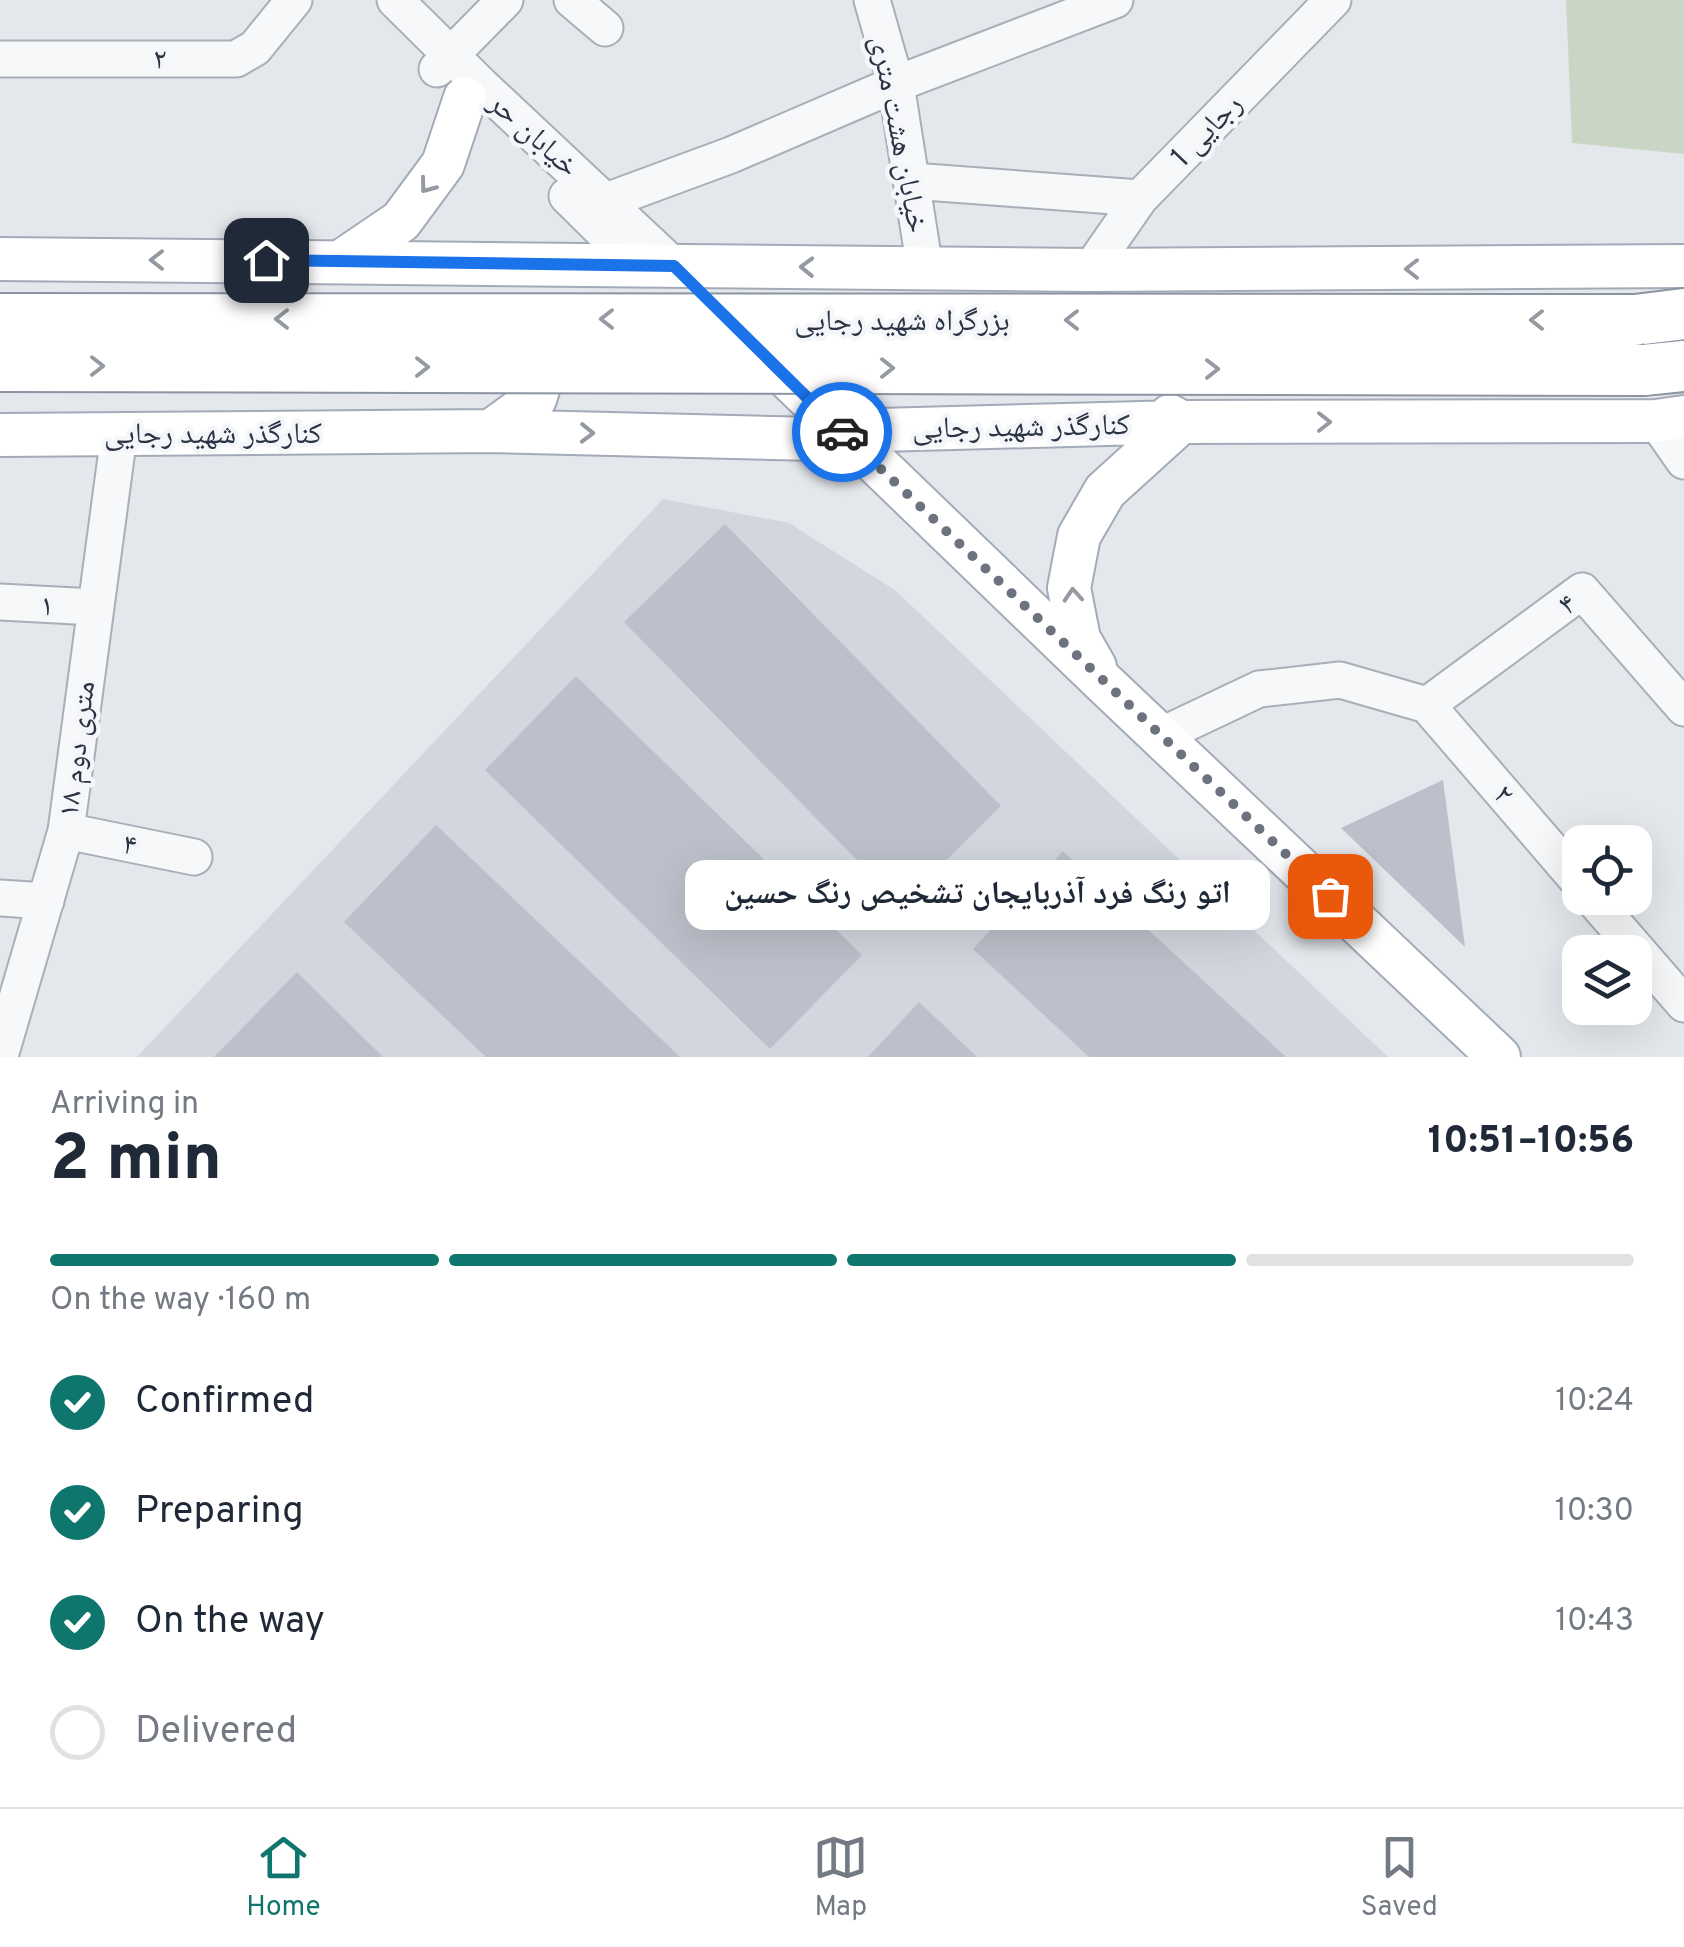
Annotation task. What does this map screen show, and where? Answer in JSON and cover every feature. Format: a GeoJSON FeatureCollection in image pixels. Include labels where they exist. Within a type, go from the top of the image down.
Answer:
{"type":"FeatureCollection","features":[{"type":"Feature","properties":{"kind":"highway","name":"بزرگراه شهید رجایی"},"geometry":{"type":"LineString","coordinates":[[0,319],[1635,320],[1684,314]]}},
{"type":"Feature","properties":{"kind":"highway","name":"بزرگراه شهید رجایی"},"geometry":{"type":"LineString","coordinates":[[0,366],[1664,368]]}},
{"type":"Feature","properties":{"kind":"main road"},"geometry":{"type":"LineString","coordinates":[[342,261],[400,221],[443,164],[451,74]]}},
{"type":"Feature","properties":{"kind":"main road"},"geometry":{"type":"LineString","coordinates":[[0,259],[1090,270],[1684,266]]}},
{"type":"Feature","properties":{"kind":"main road"},"geometry":{"type":"LineString","coordinates":[[491,265],[534,297],[551,348],[534,399],[492,431]]}},
{"type":"Feature","properties":{"kind":"main road"},"geometry":{"type":"LineString","coordinates":[[657,267],[828,435],[1109,724],[1461,1057]]}},
{"type":"Feature","properties":{"kind":"main road"},"geometry":{"type":"LineString","coordinates":[[1105,684],[1079,639],[1069,588],[1078,536],[1104,491],[1181,422],[1146,402],[1128,352],[1145,300],[1189,270]]}},
{"type":"Feature","properties":{"kind":"main road","name":"کنارگذر شهید رجایی"},"geometry":{"type":"LineString","coordinates":[[0,434],[492,431],[828,435],[1181,422],[1670,419]]}},
{"type":"Feature","properties":{"kind":"main road"},"geometry":{"type":"LineString","coordinates":[[828,435],[1105,684],[1499,1057]]}},
{"type":"Feature","properties":{"kind":"street","name":"۲"},"geometry":{"type":"LineString","coordinates":[[0,59],[236,59],[255,48],[294,0]]}},
{"type":"Feature","properties":{"kind":"street","name":"خیابان حر"},"geometry":{"type":"LineString","coordinates":[[366,0],[595,206],[657,267]]}},
{"type":"Feature","properties":{"kind":"street","name":"خیابان حر"},"geometry":{"type":"LineString","coordinates":[[395,0],[451,74]]}},
{"type":"Feature","properties":{"kind":"street"},"geometry":{"type":"LineString","coordinates":[[451,74],[504,0]]}},
{"type":"Feature","properties":{"kind":"street"},"geometry":{"type":"LineString","coordinates":[[572,0],[604,28]]}},
{"type":"Feature","properties":{"kind":"street","name":"خیابان هشت متری"},"geometry":{"type":"LineString","coordinates":[[872,0],[896,84],[925,269]]}},
{"type":"Feature","properties":{"kind":"street"},"geometry":{"type":"LineString","coordinates":[[595,206],[1116,0]]}},
{"type":"Feature","properties":{"kind":"street","name":"رجایی 1"},"geometry":{"type":"LineString","coordinates":[[1090,270],[1140,198],[1333,0]]}},
{"type":"Feature","properties":{"kind":"street"},"geometry":{"type":"LineString","coordinates":[[912,181],[1140,198]]}},
{"type":"Feature","properties":{"kind":"street"},"geometry":{"type":"LineString","coordinates":[[1670,419],[1684,461]]}},
{"type":"Feature","properties":{"kind":"street","name":"۱۸ متری دوم"},"geometry":{"type":"LineString","coordinates":[[0,1056],[66,831],[119,434]]}},
{"type":"Feature","properties":{"kind":"street","name":"۴"},"geometry":{"type":"LineString","coordinates":[[1427,705],[1582,591],[1684,708]]}},
{"type":"Feature","properties":{"kind":"street","name":"۱"},"geometry":{"type":"LineString","coordinates":[[0,602],[94,607]]}},
{"type":"Feature","properties":{"kind":"street"},"geometry":{"type":"LineString","coordinates":[[1160,736],[1259,689],[1340,680],[1427,705]]}},
{"type":"Feature","properties":{"kind":"street","name":"۲"},"geometry":{"type":"LineString","coordinates":[[1427,705],[1562,862]]}},
{"type":"Feature","properties":{"kind":"street","name":"۴"},"geometry":{"type":"LineString","coordinates":[[66,831],[194,858]]}},
{"type":"Feature","properties":{"kind":"street"},"geometry":{"type":"LineString","coordinates":[[0,898],[46,901]]}},
{"type":"Feature","properties":{"kind":"street"},"geometry":{"type":"LineString","coordinates":[[1607,915],[1684,1004]]}},
{"type":"Feature","properties":{"kind":"shaded area"},"geometry":{"type":"Polygon","coordinates":[[[663,499],[789,523],[896,591],[1388,1057],[137,1057],[663,499]]]}},
{"type":"Feature","properties":{"kind":"green space"},"geometry":{"type":"Polygon","coordinates":[[[1566,0],[1684,0],[1684,154],[1572,143],[1566,0]]]}},
{"type":"Feature","properties":{"kind":"building"},"geometry":{"type":"Polygon","coordinates":[[[725,524],[1001,806],[901,905],[624,622],[725,524]]]}},
{"type":"Feature","properties":{"kind":"building"},"geometry":{"type":"Polygon","coordinates":[[[576,676],[862,955],[770,1049],[485,770],[576,676]]]}},
{"type":"Feature","properties":{"kind":"building"},"geometry":{"type":"Polygon","coordinates":[[[1443,780],[1465,947],[1341,828],[1443,780]]]}},
{"type":"Feature","properties":{"kind":"building"},"geometry":{"type":"Polygon","coordinates":[[[436,825],[680,1057],[486,1057],[344,922],[436,825]]]}},
{"type":"Feature","properties":{"kind":"building"},"geometry":{"type":"Polygon","coordinates":[[[1063,851],[1286,1057],[1089,1057],[973,949],[1063,851]]]}},
{"type":"Feature","properties":{"kind":"building"},"geometry":{"type":"Polygon","coordinates":[[[297,972],[383,1057],[214,1057],[297,972]]]}},
{"type":"Feature","properties":{"kind":"building"},"geometry":{"type":"Polygon","coordinates":[[[919,1002],[977,1057],[868,1057],[919,1002]]]}},
{"type":"Feature","properties":{"kind":"way so far"},"geometry":{"type":"LineString","coordinates":[[842,432],[1330,896]]}},
{"type":"Feature","properties":{"kind":"place","name":"اتو رنگ فرد آذربایجان تشخیص رنگ حسین"},"geometry":{"type":"Point","coordinates":[1330,896]}},
{"type":"Feature","properties":{"kind":"route"},"geometry":{"type":"LineString","coordinates":[[266,260],[674,266],[842,432]]}}]}
